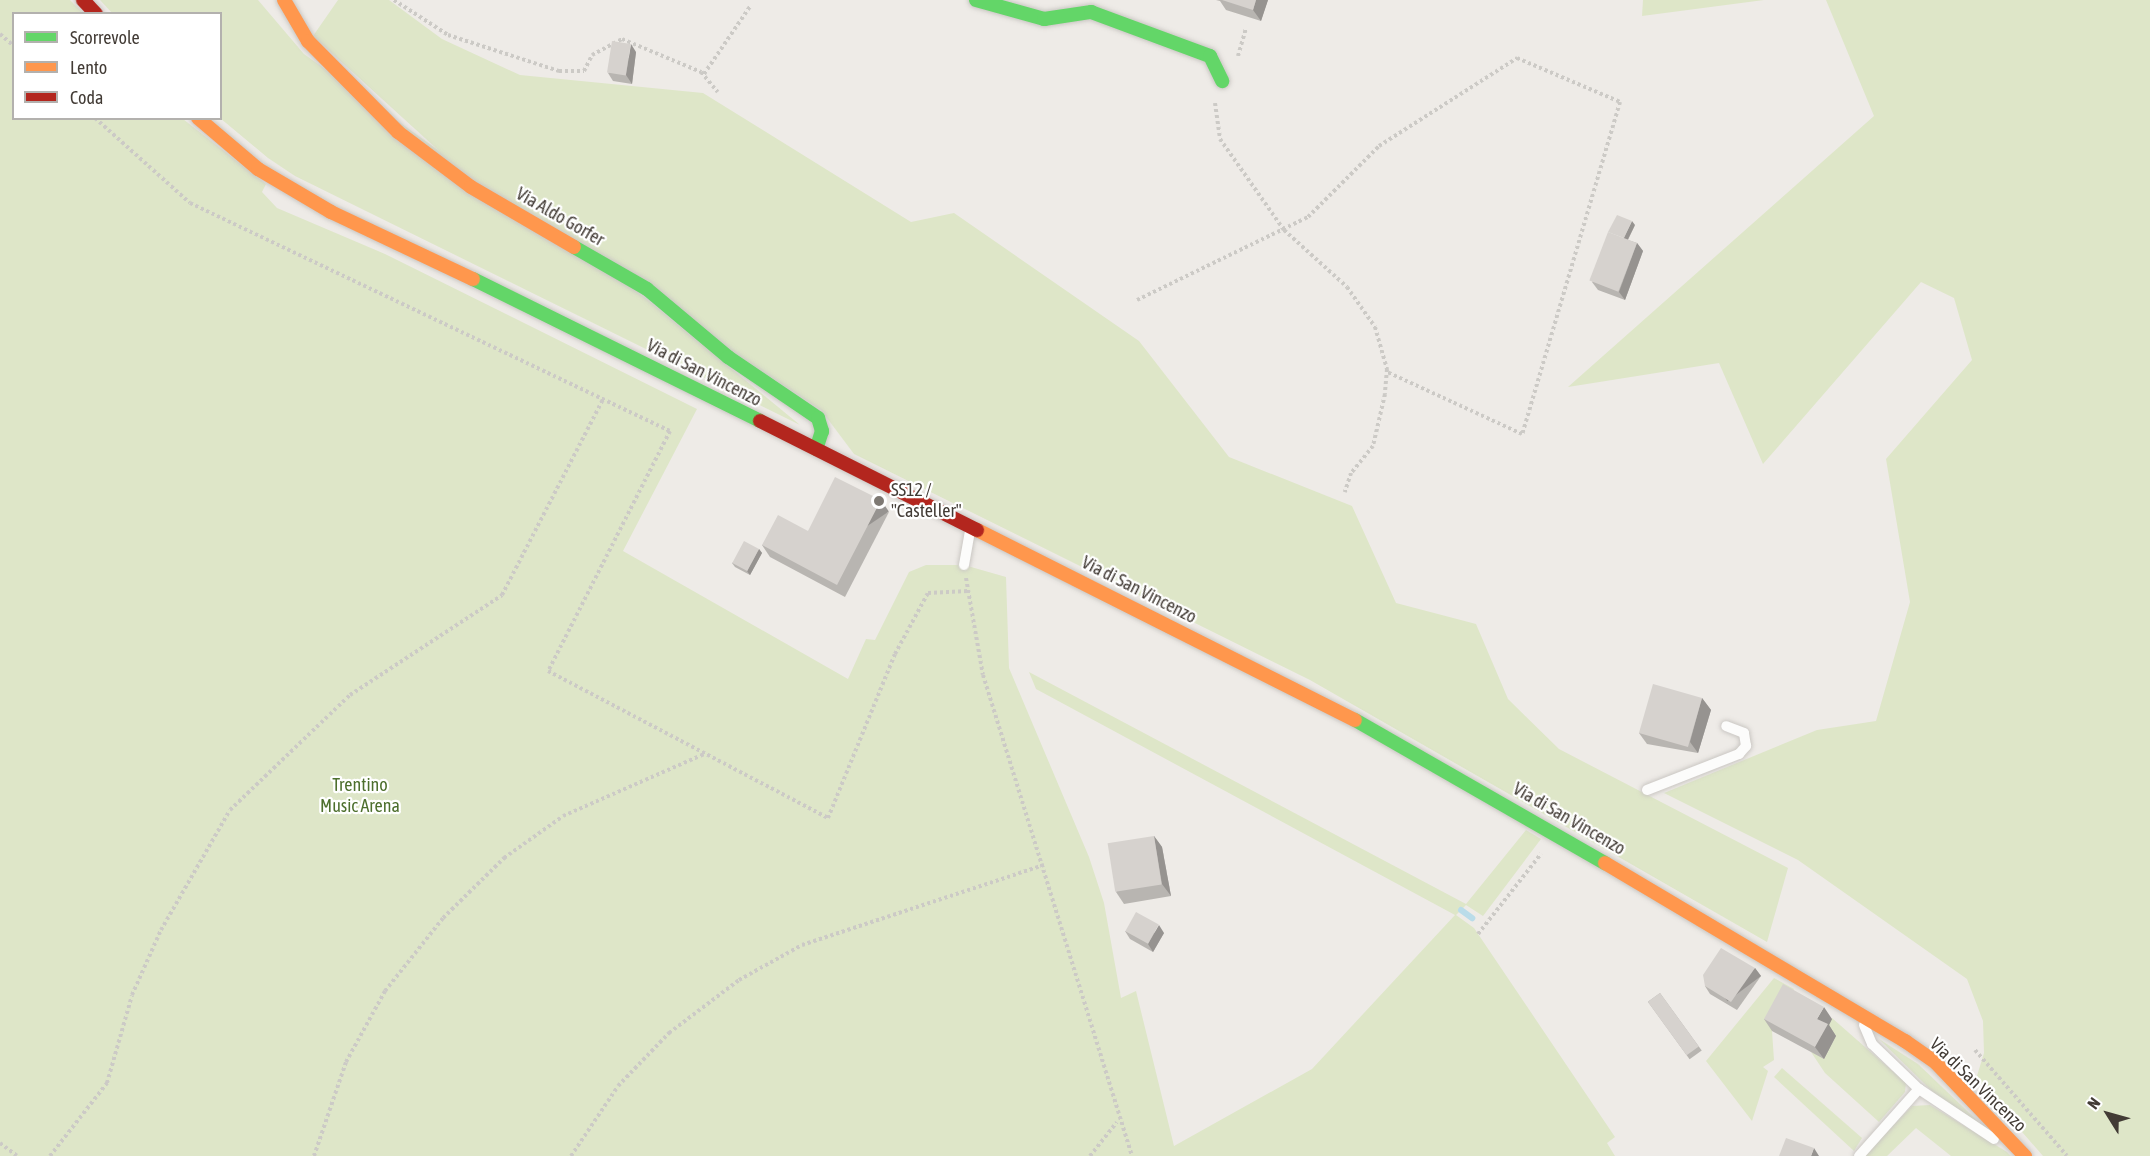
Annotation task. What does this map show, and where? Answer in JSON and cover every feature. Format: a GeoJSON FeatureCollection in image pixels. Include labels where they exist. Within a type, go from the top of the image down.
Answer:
{"type":"FeatureCollection","features":[{"type":"Feature","properties":{"kind":"main road"},"geometry":{"type":"LineString","coordinates":[[84,0],[94,12]]}},
{"type":"Feature","properties":{"kind":"main road","name":"Via Aldo Gorfer"},"geometry":{"type":"LineString","coordinates":[[284,0],[308,41],[398,132],[471,187],[647,289],[728,357],[818,418],[822,431],[816,449]]}},
{"type":"Feature","properties":{"kind":"main road"},"geometry":{"type":"LineString","coordinates":[[976,0],[1044,19],[1092,12],[1210,56],[1222,81]]}},
{"type":"Feature","properties":{"kind":"main road","name":"Via di San Vincenzo"},"geometry":{"type":"LineString","coordinates":[[200,120],[258,169],[331,212],[971,525],[1409,747],[1858,1010],[1936,1063],[2020,1152]]}},
{"type":"Feature","properties":{"kind":"lane"},"geometry":{"type":"LineString","coordinates":[[964,565],[971,525]]}},
{"type":"Feature","properties":{"kind":"lane"},"geometry":{"type":"LineString","coordinates":[[1647,790],[1739,754],[1746,746],[1744,733],[1726,726]]}},
{"type":"Feature","properties":{"kind":"lane"},"geometry":{"type":"LineString","coordinates":[[1858,1010],[1872,1044],[1919,1089],[1976,1130],[2020,1152]]}},
{"type":"Feature","properties":{"kind":"lane"},"geometry":{"type":"LineString","coordinates":[[1859,1156],[1919,1089]]}},
{"type":"Feature","properties":{"kind":"path"},"geometry":{"type":"LineString","coordinates":[[394,0],[448,35],[559,71],[584,71],[592,55],[622,39],[704,74],[718,92]]}},
{"type":"Feature","properties":{"kind":"path"},"geometry":{"type":"LineString","coordinates":[[704,74],[751,5]]}},
{"type":"Feature","properties":{"kind":"path"},"geometry":{"type":"LineString","coordinates":[[1246,28],[1234,74],[1222,81],[1213,117],[1220,139],[1284,230],[1347,287],[1375,327],[1387,372],[1373,446],[1351,473],[1346,492]]}},
{"type":"Feature","properties":{"kind":"path"},"geometry":{"type":"LineString","coordinates":[[0,34],[12,44]]}},
{"type":"Feature","properties":{"kind":"path"},"geometry":{"type":"LineString","coordinates":[[1137,300],[1308,217],[1379,146],[1516,58],[1620,102],[1522,434],[1387,372]]}},
{"type":"Feature","properties":{"kind":"path"},"geometry":{"type":"LineString","coordinates":[[97,120],[190,203],[670,431],[548,671],[828,818],[895,654],[928,593],[968,591]]}},
{"type":"Feature","properties":{"kind":"path"},"geometry":{"type":"LineString","coordinates":[[50,1156],[107,1083],[132,995],[161,930],[230,810],[350,695],[502,595],[603,399]]}},
{"type":"Feature","properties":{"kind":"path"},"geometry":{"type":"LineString","coordinates":[[964,565],[983,675],[1044,865],[1117,1121],[1132,1156]]}},
{"type":"Feature","properties":{"kind":"path"},"geometry":{"type":"LineString","coordinates":[[314,1156],[346,1062],[385,991],[443,918],[504,858],[563,816],[704,753]]}},
{"type":"Feature","properties":{"kind":"path"},"geometry":{"type":"LineString","coordinates":[[1478,934],[1558,833]]}},
{"type":"Feature","properties":{"kind":"path"},"geometry":{"type":"LineString","coordinates":[[571,1156],[618,1086],[669,1033],[739,980],[802,945],[1044,865]]}},
{"type":"Feature","properties":{"kind":"path"},"geometry":{"type":"LineString","coordinates":[[1975,1050],[2067,1156]]}},
{"type":"Feature","properties":{"kind":"path"},"geometry":{"type":"LineString","coordinates":[[1090,1156],[1117,1121]]}},
{"type":"Feature","properties":{"kind":"path"},"geometry":{"type":"LineString","coordinates":[[0,1143],[17,1156]]}},
{"type":"Feature","properties":{"kind":"green space","name":"Trentino Music Arena"},"geometry":{"type":"Polygon","coordinates":[[[0,0],[70,0],[82,12],[12,12],[12,120],[184,120],[266,184],[262,192],[277,208],[385,254],[697,409],[623,551],[848,679],[866,639],[875,640],[909,572],[926,565],[964,565],[1006,577],[1009,668],[1089,857],[1104,903],[1121,998],[1136,991],[1174,1146],[1312,1069],[1455,915],[1036,689],[1029,672],[1466,904],[1526,830],[1541,839],[1483,916],[1466,905],[1456,915],[1474,928],[1615,1137],[1607,1143],[1615,1156],[0,1156],[0,0]]]}},
{"type":"Feature","properties":{"kind":"green space"},"geometry":{"type":"Polygon","coordinates":[[[100,0],[258,0],[304,54],[645,298],[800,425],[295,176],[268,158],[222,120],[222,12],[111,12],[100,0]]]}},
{"type":"Feature","properties":{"kind":"green space"},"geometry":{"type":"Polygon","coordinates":[[[338,0],[389,0],[442,39],[520,75],[703,93],[911,222],[954,213],[1139,341],[1229,457],[1352,506],[1396,603],[1476,624],[1508,699],[1559,749],[1788,868],[1767,942],[1310,680],[854,454],[821,410],[471,180],[313,36],[338,0]]]}},
{"type":"Feature","properties":{"kind":"green space"},"geometry":{"type":"Polygon","coordinates":[[[1643,0],[1764,0],[1642,16],[1643,0]]]}},
{"type":"Feature","properties":{"kind":"green space"},"geometry":{"type":"Polygon","coordinates":[[[1826,0],[2150,0],[2150,1156],[2043,1156],[1976,1079],[1984,1053],[1983,1021],[1967,979],[1798,860],[1664,793],[1817,730],[1876,721],[1910,602],[1886,459],[1972,360],[1954,298],[1921,282],[1763,464],[1719,363],[1568,387],[1874,116],[1826,0]]]}},
{"type":"Feature","properties":{"kind":"green space"},"geometry":{"type":"Polygon","coordinates":[[[1774,978],[1794,989],[1772,1031],[1774,1060],[1763,1067],[1768,1071],[1752,1121],[1706,1061],[1774,978]]]}},
{"type":"Feature","properties":{"kind":"green space"},"geometry":{"type":"Polygon","coordinates":[[[1832,1018],[1906,1083],[1905,1092],[1879,1122],[1825,1073],[1811,1052],[1824,1058],[1836,1036],[1826,1030],[1832,1018]]]}},
{"type":"Feature","properties":{"kind":"green space"},"geometry":{"type":"Polygon","coordinates":[[[1879,1039],[1918,1064],[1985,1128],[1936,1095],[1879,1039]]]}},
{"type":"Feature","properties":{"kind":"green space"},"geometry":{"type":"Polygon","coordinates":[[[1782,1068],[1862,1138],[1854,1151],[1774,1077],[1782,1068]]]}},
{"type":"Feature","properties":{"kind":"green space"},"geometry":{"type":"Polygon","coordinates":[[[1930,1105],[2011,1156],[1951,1156],[1916,1128],[1887,1156],[1864,1156],[1912,1106],[1930,1105]]]}},
{"type":"Feature","properties":{"kind":"building"},"geometry":{"type":"Polygon","coordinates":[[[1222,0],[1256,0],[1253,10],[1222,0]]]}},
{"type":"Feature","properties":{"kind":"building"},"geometry":{"type":"Polygon","coordinates":[[[612,41],[631,44],[626,76],[607,73],[612,41]]]}},
{"type":"Feature","properties":{"kind":"building"},"geometry":{"type":"Polygon","coordinates":[[[1617,215],[1632,221],[1624,238],[1608,232],[1617,215]]]}},
{"type":"Feature","properties":{"kind":"building"},"geometry":{"type":"Polygon","coordinates":[[[1608,232],[1637,243],[1618,292],[1589,281],[1608,232]]]}},
{"type":"Feature","properties":{"kind":"building"},"geometry":{"type":"Polygon","coordinates":[[[835,477],[881,500],[837,585],[762,545],[778,515],[808,531],[835,477]]]}},
{"type":"Feature","properties":{"kind":"building"},"geometry":{"type":"Polygon","coordinates":[[[744,541],[759,549],[747,571],[732,563],[744,541]]]}},
{"type":"Feature","properties":{"kind":"building"},"geometry":{"type":"Polygon","coordinates":[[[1653,684],[1702,698],[1688,747],[1639,733],[1653,684]]]}},
{"type":"Feature","properties":{"kind":"building"},"geometry":{"type":"Polygon","coordinates":[[[1154,836],[1162,884],[1115,892],[1108,843],[1154,836]]]}},
{"type":"Feature","properties":{"kind":"building"},"geometry":{"type":"Polygon","coordinates":[[[1136,912],[1159,925],[1148,944],[1125,931],[1136,912]]]}},
{"type":"Feature","properties":{"kind":"building"},"geometry":{"type":"Polygon","coordinates":[[[1721,948],[1755,968],[1731,1002],[1705,986],[1703,975],[1721,948]]]}},
{"type":"Feature","properties":{"kind":"building"},"geometry":{"type":"Polygon","coordinates":[[[1783,984],[1824,1007],[1817,1019],[1828,1024],[1815,1047],[1764,1019],[1783,984]]]}},
{"type":"Feature","properties":{"kind":"building"},"geometry":{"type":"Polygon","coordinates":[[[1660,993],[1699,1046],[1687,1055],[1648,1002],[1660,993]]]}},
{"type":"Feature","properties":{"kind":"building"},"geometry":{"type":"Polygon","coordinates":[[[1786,1138],[1814,1148],[1811,1156],[1779,1156],[1786,1138]]]}},
{"type":"Feature","properties":{"kind":"waterway"},"geometry":{"type":"LineString","coordinates":[[1461,910],[1472,918]]}},
{"type":"Feature","properties":{"kind":"traffic: fast"},"geometry":{"type":"LineString","coordinates":[[976,0],[1044,19],[1091,12],[1210,56],[1222,81]]}},
{"type":"Feature","properties":{"kind":"traffic: fast"},"geometry":{"type":"LineString","coordinates":[[574,247],[647,289],[728,357],[818,418],[822,431],[816,449]]}},
{"type":"Feature","properties":{"kind":"traffic: fast"},"geometry":{"type":"LineString","coordinates":[[473,279],[760,421]]}},
{"type":"Feature","properties":{"kind":"traffic: fast"},"geometry":{"type":"LineString","coordinates":[[1355,720],[1605,863]]}},
{"type":"Feature","properties":{"kind":"traffic: slow"},"geometry":{"type":"LineString","coordinates":[[284,0],[308,41],[398,132],[471,187],[574,247]]}},
{"type":"Feature","properties":{"kind":"traffic: slow"},"geometry":{"type":"LineString","coordinates":[[200,120],[258,169],[331,212],[473,279]]}},
{"type":"Feature","properties":{"kind":"traffic: slow"},"geometry":{"type":"LineString","coordinates":[[977,530],[1355,720]]}},
{"type":"Feature","properties":{"kind":"traffic: slow"},"geometry":{"type":"LineString","coordinates":[[1605,863],[1905,1041],[1936,1063],[2025,1156]]}},
{"type":"Feature","properties":{"kind":"traffic: jam"},"geometry":{"type":"LineString","coordinates":[[83,0],[94,12]]}},
{"type":"Feature","properties":{"kind":"traffic: jam"},"geometry":{"type":"LineString","coordinates":[[760,421],[977,530]]}},
{"type":"Feature","properties":{"kind":"place","name":"SS12 / \"Casteller\""},"geometry":{"type":"Point","coordinates":[879,501]}}]}
